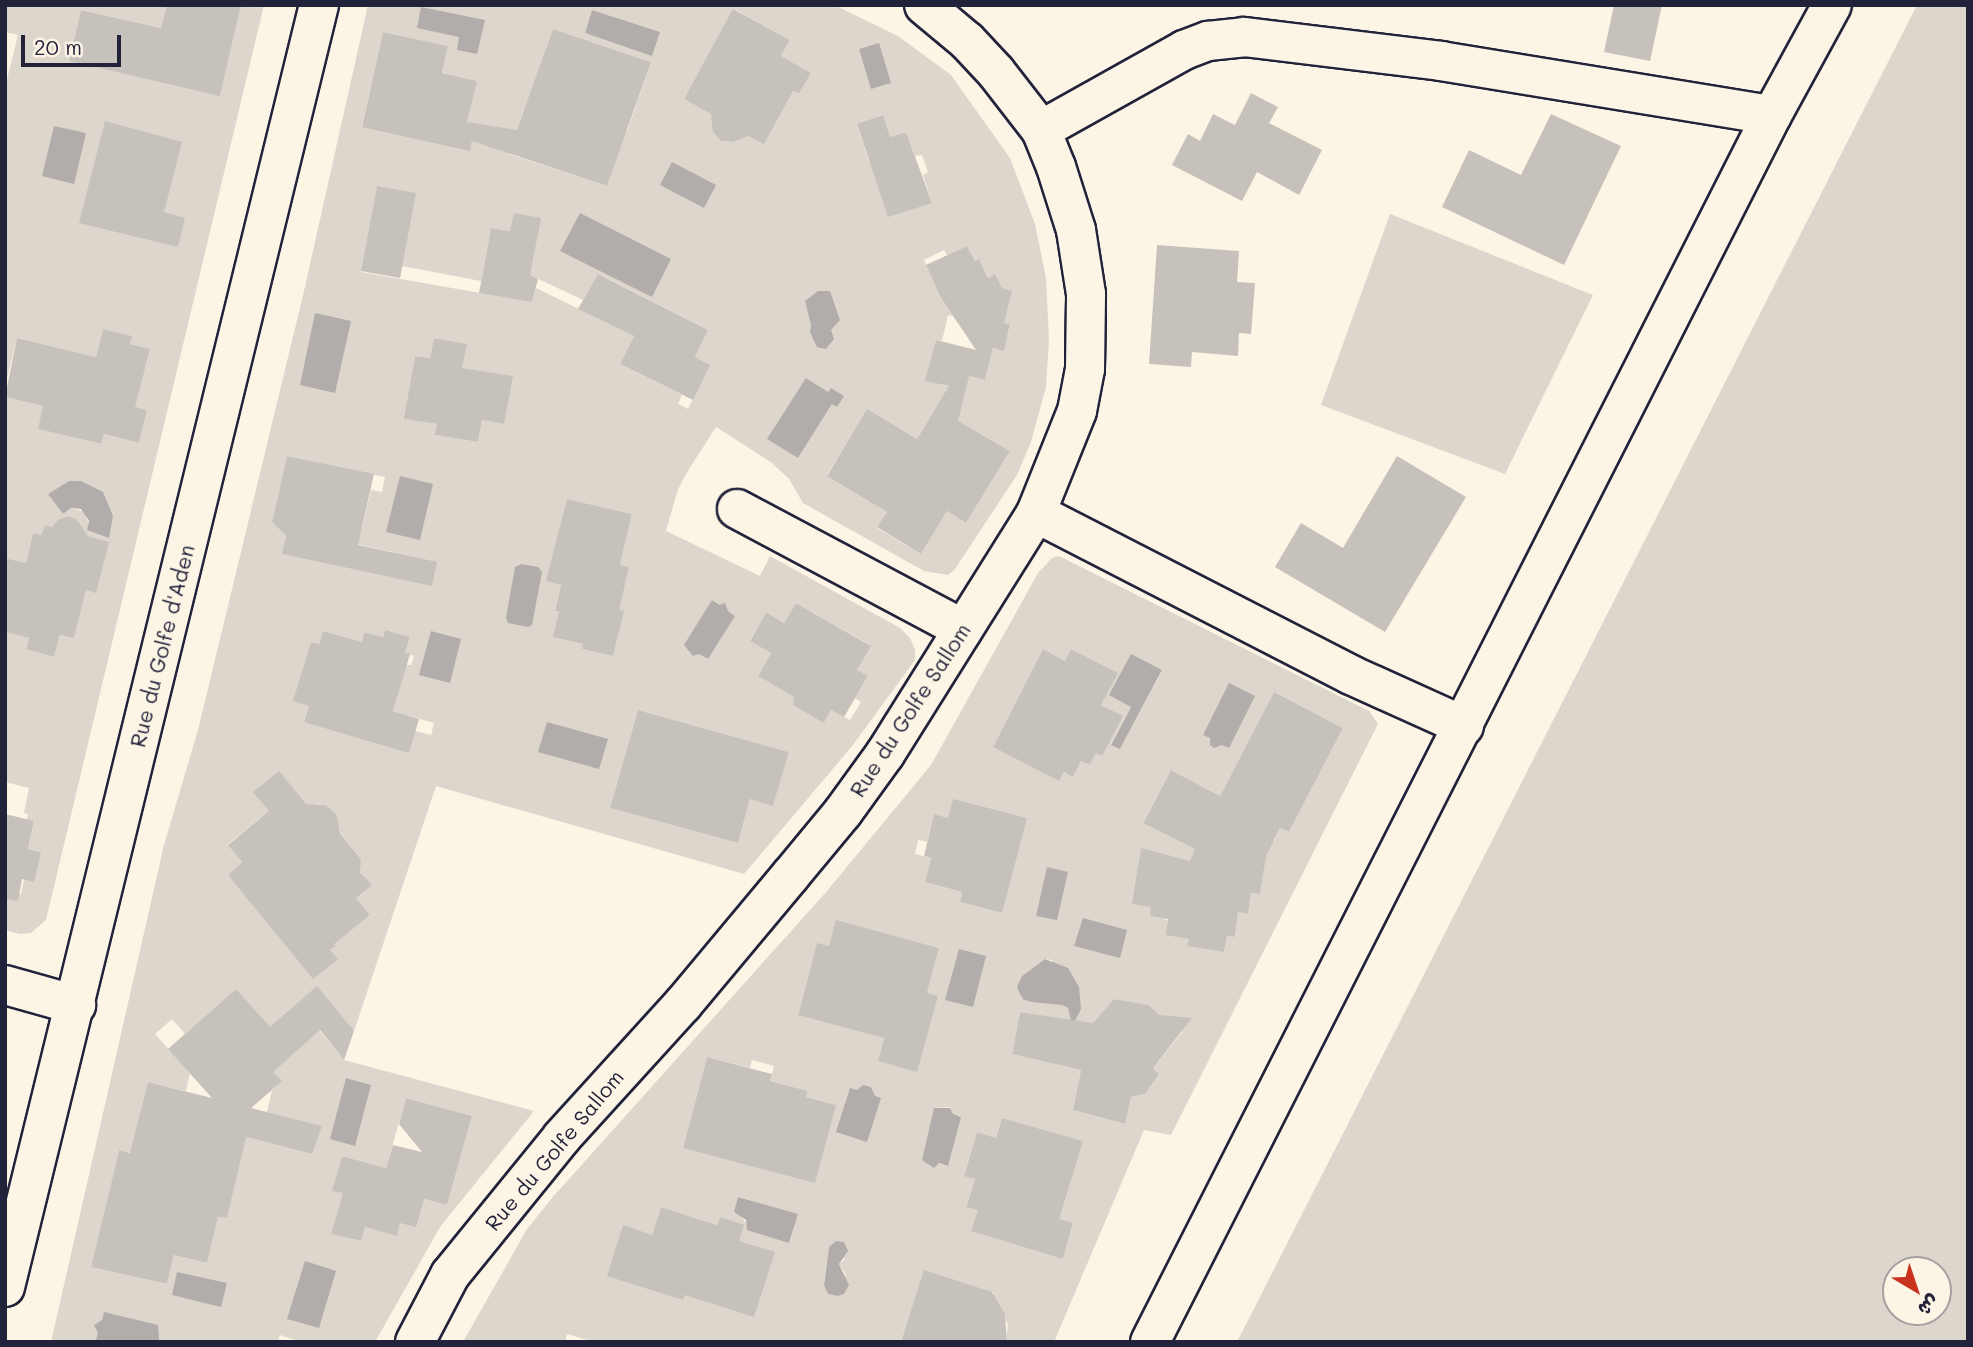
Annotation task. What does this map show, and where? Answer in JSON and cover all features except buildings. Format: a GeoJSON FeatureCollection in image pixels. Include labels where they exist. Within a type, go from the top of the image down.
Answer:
{"type":"FeatureCollection","features":[{"type":"Feature","properties":{"kind":"street","name":"Rue du Golfe d'Aden"},"geometry":{"type":"LineString","coordinates":[[5,1287],[319,5]]}},
{"type":"Feature","properties":{"kind":"street","name":"Rue du Golfe Sallom"},"geometry":{"type":"LineString","coordinates":[[415,1342],[450,1275],[562,1137],[683,1004],[843,812],[914,710],[1036,513],[1077,411],[1088,325],[1076,230],[1041,130],[967,41],[924,5]]}},
{"type":"Feature","properties":{"kind":"street"},"geometry":{"type":"LineString","coordinates":[[1150,1342],[1772,116],[1832,5]]}},
{"type":"Feature","properties":{"kind":"street"},"geometry":{"type":"LineString","coordinates":[[1041,130],[1184,50],[1208,41],[1244,37],[1427,59],[1772,116]]}},
{"type":"Feature","properties":{"kind":"street"},"geometry":{"type":"LineString","coordinates":[[737,509],[963,629]]}},
{"type":"Feature","properties":{"kind":"street"},"geometry":{"type":"LineString","coordinates":[[1036,513],[1351,675],[1464,726]]}},
{"type":"Feature","properties":{"kind":"street"},"geometry":{"type":"LineString","coordinates":[[5,985],[76,1005]]}},
{"type":"Feature","properties":{"kind":"shaded area"},"geometry":{"type":"Polygon","coordinates":[[[5,5],[167,5],[161,28],[81,10],[69,61],[220,95],[241,5],[264,5],[46,920],[31,933],[20,934],[5,930],[5,898],[11,892],[21,894],[24,880],[41,852],[28,849],[34,822],[27,819],[28,814],[24,813],[29,788],[5,782],[5,632],[29,638],[26,649],[54,657],[60,635],[74,637],[86,590],[109,542],[80,534],[79,523],[68,516],[59,519],[55,528],[42,535],[33,533],[26,563],[5,558],[5,397],[43,406],[39,429],[100,444],[104,434],[139,443],[147,410],[133,407],[130,366],[145,369],[150,349],[130,344],[131,336],[103,329],[96,357],[17,338],[5,386],[5,87],[18,35],[5,32],[5,5]],[[48,493],[63,514],[71,508],[85,512],[89,526],[113,516],[48,493]]]}},
{"type":"Feature","properties":{"kind":"shaded area"},"geometry":{"type":"Polygon","coordinates":[[[368,5],[834,5],[898,36],[951,75],[1010,158],[1035,224],[1046,278],[1049,339],[1046,387],[1031,442],[1017,475],[955,569],[948,575],[924,571],[803,503],[789,479],[772,463],[716,427],[689,469],[678,489],[666,531],[760,576],[770,556],[900,628],[910,638],[915,650],[915,660],[853,745],[744,874],[436,786],[354,1031],[297,1004],[344,1060],[534,1111],[440,1227],[375,1342],[302,1342],[280,1335],[278,1342],[157,1342],[157,1332],[104,1313],[97,1340],[103,1342],[51,1342],[164,845],[198,730],[304,291],[368,5]],[[734,9],[684,99],[713,115],[713,132],[721,141],[732,142],[793,91],[799,94],[811,73],[781,56],[790,40],[734,9]],[[592,10],[585,33],[652,55],[659,32],[592,10]],[[553,29],[529,98],[548,117],[524,110],[509,154],[607,186],[620,148],[611,127],[627,132],[651,62],[553,29]],[[383,32],[362,126],[470,150],[476,124],[467,122],[476,81],[442,73],[448,46],[383,32]],[[882,115],[857,125],[869,162],[875,160],[932,203],[923,175],[928,172],[922,155],[915,156],[906,132],[890,137],[882,115]],[[377,187],[361,272],[532,302],[536,288],[634,336],[620,364],[682,395],[678,404],[688,409],[709,365],[695,357],[708,330],[599,274],[583,300],[530,275],[510,231],[491,228],[481,281],[402,266],[377,187]],[[967,246],[947,255],[944,250],[924,260],[934,283],[942,287],[941,298],[953,316],[948,315],[942,341],[936,340],[926,380],[947,386],[969,376],[985,380],[993,348],[1004,350],[1010,325],[1004,323],[1002,288],[995,275],[988,278],[979,259],[975,261],[967,246]],[[434,338],[430,358],[415,356],[405,419],[437,424],[436,435],[478,442],[482,420],[504,424],[512,376],[462,368],[466,344],[434,338]],[[806,378],[798,458],[832,404],[844,396],[831,388],[828,393],[806,378]],[[867,410],[827,475],[887,512],[877,528],[921,554],[947,511],[966,523],[1010,451],[979,433],[971,445],[929,419],[917,439],[867,410]],[[287,456],[272,522],[286,536],[283,554],[391,577],[396,553],[343,541],[347,525],[362,528],[371,490],[382,492],[385,477],[287,456]],[[567,499],[547,581],[561,585],[555,610],[559,611],[554,637],[583,644],[582,649],[613,656],[623,612],[613,609],[619,586],[624,587],[629,567],[620,565],[632,514],[567,499]],[[713,600],[691,650],[693,656],[699,653],[707,659],[734,615],[713,600]],[[796,603],[784,623],[766,612],[750,640],[771,653],[758,676],[794,697],[824,723],[831,710],[850,720],[861,702],[855,698],[868,677],[857,670],[870,645],[796,603]],[[385,630],[383,637],[364,632],[362,642],[323,631],[319,644],[311,642],[294,701],[309,706],[304,722],[415,731],[431,735],[434,723],[393,711],[406,665],[411,665],[414,656],[405,653],[410,637],[385,630]],[[638,710],[610,808],[738,843],[750,799],[773,805],[789,752],[638,710]],[[254,792],[269,811],[228,844],[242,862],[228,875],[337,959],[330,950],[335,946],[328,937],[351,930],[370,915],[356,898],[371,885],[359,870],[361,859],[340,832],[337,815],[326,805],[315,804],[310,809],[254,792]],[[236,989],[185,1034],[172,1019],[155,1034],[190,1073],[186,1091],[148,1082],[141,1110],[312,1154],[321,1126],[267,1112],[272,1090],[281,1081],[273,1072],[278,1037],[236,989]],[[406,1098],[386,1168],[342,1156],[333,1190],[343,1193],[332,1234],[360,1241],[365,1227],[397,1235],[400,1223],[424,1199],[447,1205],[472,1116],[406,1098]],[[119,1150],[91,1267],[167,1284],[174,1255],[207,1263],[218,1217],[227,1218],[236,1178],[119,1150]]]}},
{"type":"Feature","properties":{"kind":"shaded area"},"geometry":{"type":"Polygon","coordinates":[[[1917,5],[1968,5],[1968,1342],[1237,1342],[1917,5]]]}},
{"type":"Feature","properties":{"kind":"shaded area"},"geometry":{"type":"Polygon","coordinates":[[[421,7],[485,20],[477,54],[457,50],[459,37],[417,28],[421,7]]]}},
{"type":"Feature","properties":{"kind":"shaded area"},"geometry":{"type":"Polygon","coordinates":[[[592,10],[660,32],[652,56],[585,33],[592,10]]]}},
{"type":"Feature","properties":{"kind":"shaded area"},"geometry":{"type":"Polygon","coordinates":[[[879,43],[891,83],[871,89],[859,49],[879,43]]]}},
{"type":"Feature","properties":{"kind":"shaded area"},"geometry":{"type":"Polygon","coordinates":[[[54,126],[86,133],[74,184],[42,176],[54,126]]]}},
{"type":"Feature","properties":{"kind":"shaded area"},"geometry":{"type":"Polygon","coordinates":[[[672,162],[716,185],[704,208],[660,185],[672,162]]]}},
{"type":"Feature","properties":{"kind":"shaded area"},"geometry":{"type":"Polygon","coordinates":[[[580,213],[671,259],[652,297],[560,251],[580,213]]]}},
{"type":"Feature","properties":{"kind":"shaded area"},"geometry":{"type":"Polygon","coordinates":[[[1390,214],[1593,295],[1505,474],[1321,405],[1390,214]]]}},
{"type":"Feature","properties":{"kind":"shaded area"},"geometry":{"type":"Polygon","coordinates":[[[818,291],[830,291],[840,320],[831,330],[834,339],[826,349],[817,347],[810,332],[811,325],[805,301],[818,291]]]}},
{"type":"Feature","properties":{"kind":"shaded area"},"geometry":{"type":"Polygon","coordinates":[[[315,313],[351,321],[335,393],[300,385],[315,313]]]}},
{"type":"Feature","properties":{"kind":"shaded area"},"geometry":{"type":"Polygon","coordinates":[[[806,378],[828,392],[831,388],[844,396],[837,407],[832,404],[798,458],[767,439],[806,378]]]}},
{"type":"Feature","properties":{"kind":"shaded area"},"geometry":{"type":"Polygon","coordinates":[[[400,476],[433,484],[420,540],[386,532],[400,476]]]}},
{"type":"Feature","properties":{"kind":"shaded area"},"geometry":{"type":"Polygon","coordinates":[[[69,481],[81,481],[103,492],[113,516],[109,538],[87,530],[89,521],[81,509],[71,508],[63,514],[48,494],[69,481]]]}},
{"type":"Feature","properties":{"kind":"shaded area"},"geometry":{"type":"Polygon","coordinates":[[[1059,556],[1369,711],[1378,724],[1171,1135],[1144,1130],[1054,1342],[1006,1342],[1008,1325],[1000,1306],[992,1301],[994,1293],[925,1271],[901,1342],[595,1342],[567,1334],[565,1342],[463,1342],[527,1229],[552,1198],[827,891],[931,765],[1038,573],[1052,558],[1059,556]],[[1043,649],[993,747],[1059,780],[1064,772],[1073,776],[1081,761],[1090,765],[1096,753],[1102,755],[1122,717],[1101,705],[1117,673],[1071,649],[1065,661],[1043,649]],[[1162,671],[1131,707],[1111,744],[1120,749],[1162,671]],[[1274,692],[1220,796],[1171,770],[1144,820],[1274,841],[1280,828],[1289,832],[1343,728],[1274,692]],[[934,814],[927,842],[918,840],[915,854],[931,858],[925,882],[962,892],[960,902],[1002,913],[948,818],[934,814]],[[1225,861],[1196,869],[1151,907],[1189,939],[1188,946],[1224,952],[1227,936],[1235,937],[1238,912],[1248,914],[1251,893],[1260,894],[1264,867],[1225,861]],[[837,921],[829,946],[817,944],[798,1014],[884,1038],[878,1061],[917,1071],[927,993],[939,948],[837,921]],[[1045,959],[1022,976],[1024,1000],[1068,1008],[1075,1021],[1052,960],[1045,959]],[[1114,999],[1083,1035],[1064,1019],[1020,1012],[1012,1054],[1081,1070],[1073,1110],[1124,1124],[1131,1097],[1145,1094],[1159,1074],[1153,1068],[1183,1031],[1177,1017],[1162,1018],[1149,1005],[1114,999]],[[707,1057],[683,1148],[836,1105],[806,1097],[808,1091],[770,1081],[774,1066],[752,1060],[750,1068],[707,1057]],[[950,1107],[935,1108],[930,1162],[932,1167],[938,1163],[947,1166],[960,1116],[952,1114],[950,1107]],[[1002,1118],[996,1138],[977,1132],[964,1175],[975,1179],[966,1206],[978,1210],[972,1231],[1063,1259],[1073,1224],[1040,1213],[1082,1141],[1002,1118]],[[739,1197],[738,1213],[748,1225],[790,1242],[797,1214],[739,1197]],[[661,1207],[652,1235],[623,1226],[683,1300],[690,1281],[739,1241],[720,1217],[717,1225],[661,1207]],[[829,1247],[824,1282],[828,1294],[846,1275],[839,1264],[845,1259],[829,1247]]]}},
{"type":"Feature","properties":{"kind":"shaded area"},"geometry":{"type":"Polygon","coordinates":[[[521,564],[538,567],[542,572],[532,625],[528,627],[508,623],[506,618],[515,567],[521,564]]]}},
{"type":"Feature","properties":{"kind":"shaded area"},"geometry":{"type":"Polygon","coordinates":[[[712,600],[720,605],[725,603],[728,611],[735,616],[708,659],[699,654],[693,656],[684,645],[712,600]]]}},
{"type":"Feature","properties":{"kind":"shaded area"},"geometry":{"type":"Polygon","coordinates":[[[431,631],[461,639],[450,683],[419,675],[431,631]]]}},
{"type":"Feature","properties":{"kind":"shaded area"},"geometry":{"type":"Polygon","coordinates":[[[1131,654],[1162,670],[1120,749],[1111,745],[1131,707],[1109,695],[1131,654]]]}},
{"type":"Feature","properties":{"kind":"shaded area"},"geometry":{"type":"Polygon","coordinates":[[[1229,683],[1255,696],[1229,748],[1222,745],[1214,748],[1210,745],[1210,738],[1203,735],[1229,683]]]}},
{"type":"Feature","properties":{"kind":"shaded area"},"geometry":{"type":"Polygon","coordinates":[[[547,722],[608,739],[599,769],[538,752],[547,722]]]}},
{"type":"Feature","properties":{"kind":"shaded area"},"geometry":{"type":"Polygon","coordinates":[[[1047,867],[1068,872],[1057,920],[1036,916],[1047,867]]]}},
{"type":"Feature","properties":{"kind":"shaded area"},"geometry":{"type":"Polygon","coordinates":[[[1083,918],[1127,930],[1120,958],[1074,946],[1083,918]]]}},
{"type":"Feature","properties":{"kind":"shaded area"},"geometry":{"type":"Polygon","coordinates":[[[959,949],[986,956],[973,1007],[945,1000],[959,949]]]}},
{"type":"Feature","properties":{"kind":"shaded area"},"geometry":{"type":"Polygon","coordinates":[[[1045,959],[1068,968],[1079,987],[1081,1009],[1075,1021],[1071,1021],[1068,1008],[1062,1005],[1024,1000],[1020,994],[1017,987],[1022,976],[1045,959]]]}},
{"type":"Feature","properties":{"kind":"shaded area"},"geometry":{"type":"Polygon","coordinates":[[[346,1078],[371,1085],[355,1146],[330,1139],[346,1078]]]}},
{"type":"Feature","properties":{"kind":"shaded area"},"geometry":{"type":"Polygon","coordinates":[[[863,1085],[871,1087],[875,1096],[881,1098],[867,1142],[836,1132],[850,1088],[857,1090],[863,1085]]]}},
{"type":"Feature","properties":{"kind":"shaded area"},"geometry":{"type":"Polygon","coordinates":[[[934,1108],[950,1108],[953,1114],[961,1117],[948,1166],[939,1163],[934,1168],[922,1160],[934,1108]]]}},
{"type":"Feature","properties":{"kind":"shaded area"},"geometry":{"type":"Polygon","coordinates":[[[738,1197],[798,1214],[789,1243],[747,1230],[746,1220],[734,1212],[738,1197]]]}},
{"type":"Feature","properties":{"kind":"shaded area"},"geometry":{"type":"Polygon","coordinates":[[[836,1241],[844,1242],[848,1251],[839,1264],[849,1285],[844,1294],[838,1296],[828,1294],[824,1285],[829,1247],[836,1241]]]}},
{"type":"Feature","properties":{"kind":"shaded area"},"geometry":{"type":"Polygon","coordinates":[[[305,1261],[336,1271],[319,1328],[287,1319],[305,1261]]]}},
{"type":"Feature","properties":{"kind":"shaded area"},"geometry":{"type":"Polygon","coordinates":[[[177,1272],[227,1283],[221,1307],[172,1295],[177,1272]]]}},
{"type":"Feature","properties":{"kind":"shaded area"},"geometry":{"type":"Polygon","coordinates":[[[104,1312],[158,1325],[159,1340],[96,1340],[98,1333],[94,1325],[102,1320],[104,1312]]]}}]}
